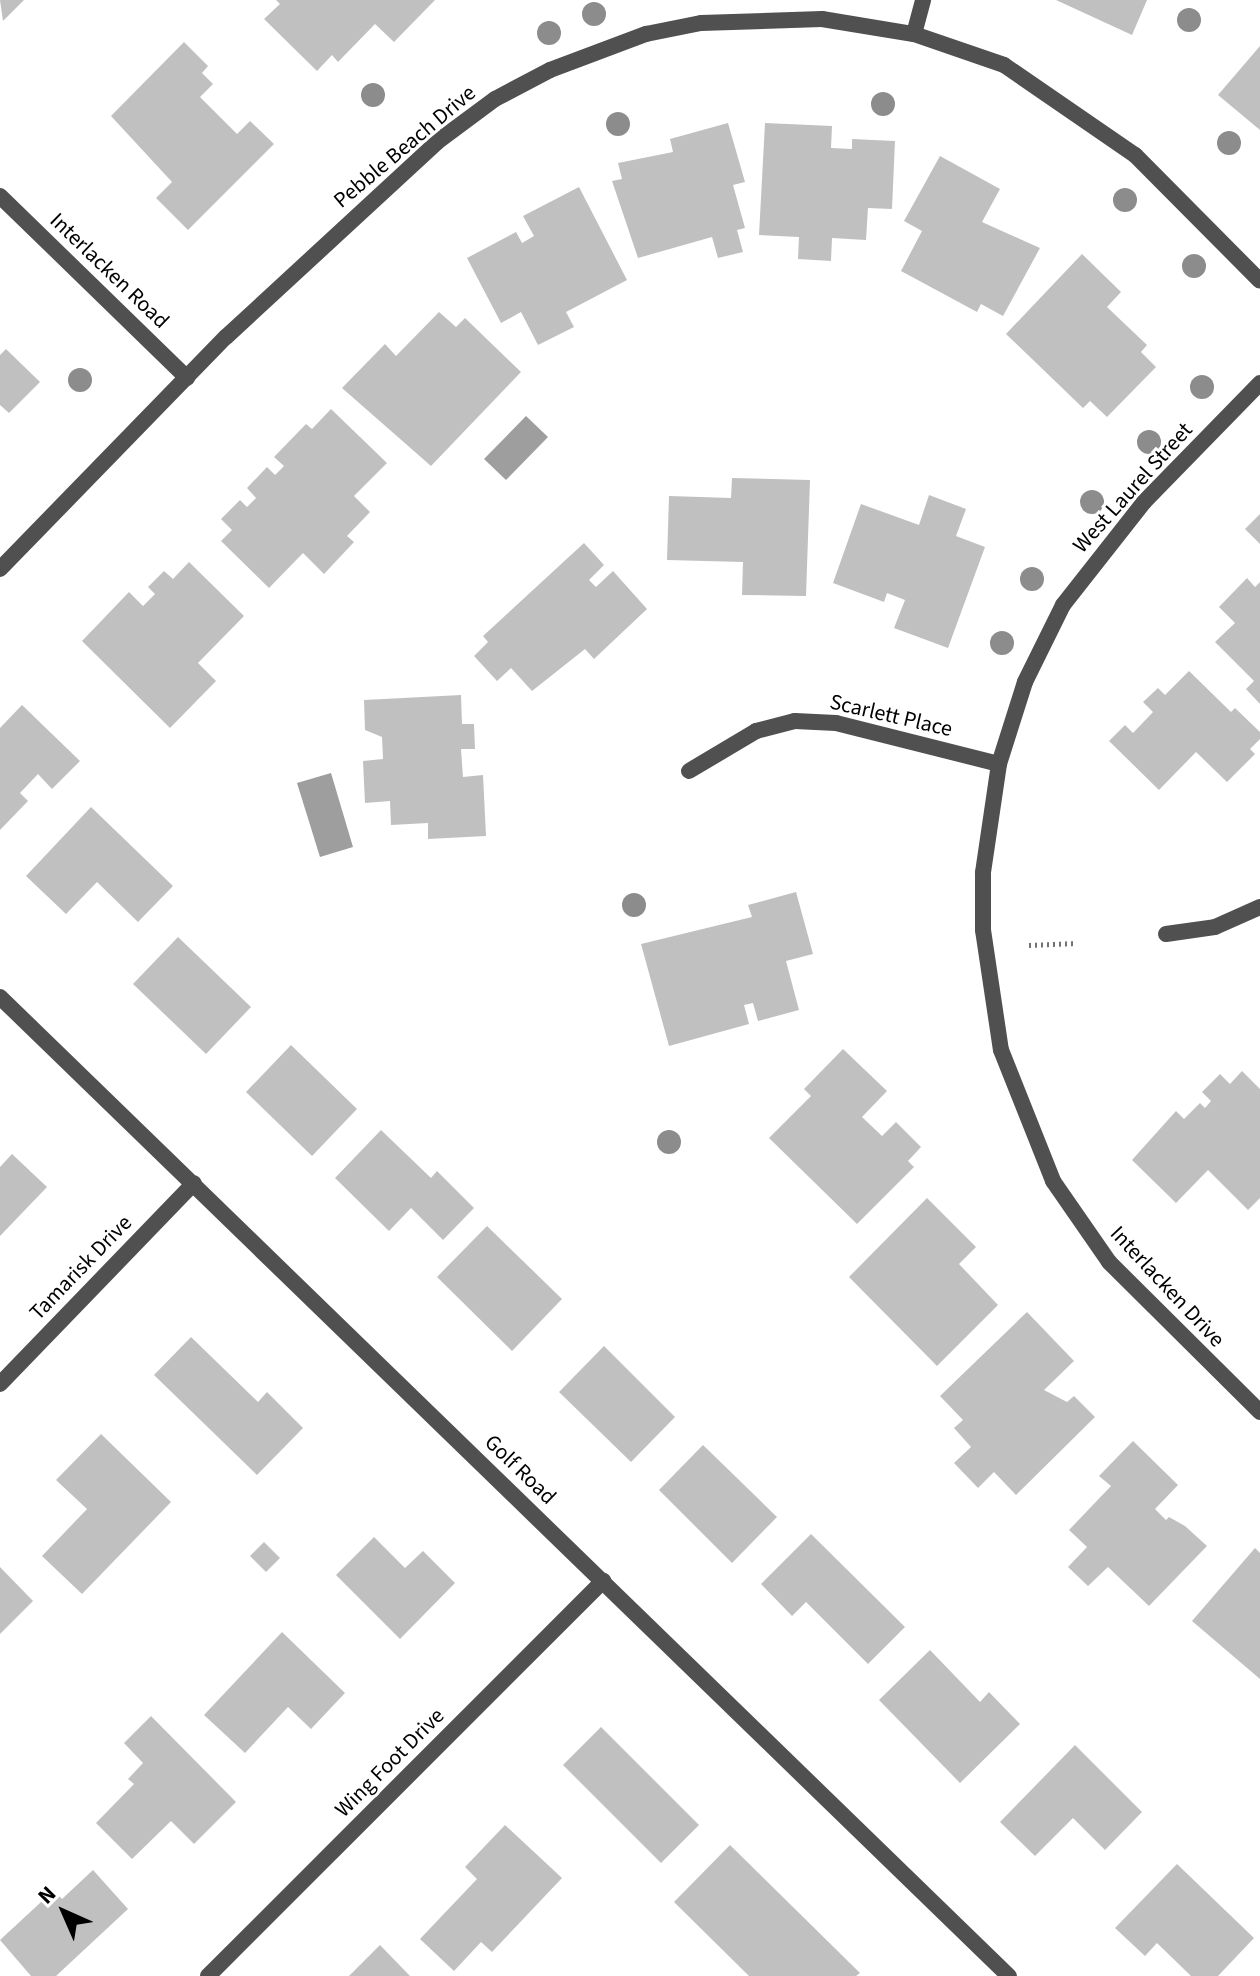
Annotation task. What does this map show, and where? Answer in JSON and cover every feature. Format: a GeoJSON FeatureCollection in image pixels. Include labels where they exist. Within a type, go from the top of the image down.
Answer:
{"type":"FeatureCollection","features":[{"type":"Feature","properties":{"kind":"street"},"geometry":{"type":"LineString","coordinates":[[914,34],[923,0]]}},
{"type":"Feature","properties":{"kind":"street","name":"Pebble Beach Drive"},"geometry":{"type":"LineString","coordinates":[[0,569],[187,378],[437,142],[495,99],[550,70],[633,38],[701,23],[822,19],[914,34],[1004,65],[1061,100],[1135,155],[1260,281]]}},
{"type":"Feature","properties":{"kind":"street","name":"Interlacken Road"},"geometry":{"type":"LineString","coordinates":[[0,196],[187,378]]}},
{"type":"Feature","properties":{"kind":"street","name":"West Laurel Street"},"geometry":{"type":"LineString","coordinates":[[999,764],[1025,682],[1063,605],[1144,502],[1260,383]]}},
{"type":"Feature","properties":{"kind":"street","name":"Scarlett Place"},"geometry":{"type":"LineString","coordinates":[[689,771],[756,731],[795,721],[836,723],[999,764]]}},
{"type":"Feature","properties":{"kind":"street","name":"Interlacken Drive"},"geometry":{"type":"LineString","coordinates":[[999,764],[983,873],[983,930],[1001,1050],[1024,1116],[1053,1181],[1109,1262],[1260,1412]]}},
{"type":"Feature","properties":{"kind":"street"},"geometry":{"type":"LineString","coordinates":[[1166,934],[1215,927],[1260,907]]}},
{"type":"Feature","properties":{"kind":"street","name":"Golf Road"},"geometry":{"type":"LineString","coordinates":[[0,997],[603,1581],[1002,1974]]}},
{"type":"Feature","properties":{"kind":"street","name":"Tamarisk Drive"},"geometry":{"type":"LineString","coordinates":[[0,1384],[194,1183]]}},
{"type":"Feature","properties":{"kind":"street","name":"Wing Foot Drive"},"geometry":{"type":"LineString","coordinates":[[208,1976],[603,1581]]}},
{"type":"Feature","properties":{"kind":"path"},"geometry":{"type":"LineString","coordinates":[[1029,945],[1077,943]]}},
{"type":"Feature","properties":{"kind":"shaded area"},"geometry":{"type":"Polygon","coordinates":[[[526,416],[548,437],[506,480],[484,459],[526,416]]]}},
{"type":"Feature","properties":{"kind":"shaded area"},"geometry":{"type":"Polygon","coordinates":[[[331,773],[353,847],[320,857],[297,783],[331,773]]]}},
{"type":"Feature","properties":{"kind":"building"},"geometry":{"type":"Polygon","coordinates":[[[0,0],[24,0],[3,21],[0,0]]]}},
{"type":"Feature","properties":{"kind":"building"},"geometry":{"type":"Polygon","coordinates":[[[276,0],[435,0],[394,42],[375,24],[338,62],[332,55],[317,71],[264,19],[280,4],[276,0]]]}},
{"type":"Feature","properties":{"kind":"building"},"geometry":{"type":"Polygon","coordinates":[[[1056,0],[1147,0],[1132,35],[1056,0]]]}},
{"type":"Feature","properties":{"kind":"building"},"geometry":{"type":"Polygon","coordinates":[[[184,42],[208,66],[202,73],[213,84],[200,97],[237,134],[250,121],[274,144],[188,230],[156,198],[172,182],[111,116],[184,42]]]}},
{"type":"Feature","properties":{"kind":"building"},"geometry":{"type":"Polygon","coordinates":[[[1260,46],[1260,130],[1218,95],[1260,46]]]}},
{"type":"Feature","properties":{"kind":"building"},"geometry":{"type":"Polygon","coordinates":[[[728,123],[745,182],[733,185],[745,228],[737,230],[743,252],[718,258],[712,237],[638,258],[612,181],[622,179],[618,163],[673,152],[670,139],[728,123]]]}},
{"type":"Feature","properties":{"kind":"building"},"geometry":{"type":"Polygon","coordinates":[[[765,123],[832,126],[831,148],[852,149],[852,139],[895,141],[892,209],[868,208],[866,240],[832,238],[831,261],[798,259],[799,237],[759,235],[765,123]]]}},
{"type":"Feature","properties":{"kind":"building"},"geometry":{"type":"Polygon","coordinates":[[[940,156],[1000,189],[982,222],[1040,248],[1003,316],[981,304],[977,312],[901,271],[922,231],[904,221],[940,156]]]}},
{"type":"Feature","properties":{"kind":"building"},"geometry":{"type":"Polygon","coordinates":[[[579,187],[627,280],[566,312],[574,327],[538,345],[521,312],[501,323],[467,258],[516,232],[522,243],[534,236],[523,216],[579,187]]]}},
{"type":"Feature","properties":{"kind":"building"},"geometry":{"type":"Polygon","coordinates":[[[1082,254],[1121,292],[1107,307],[1147,345],[1141,352],[1156,367],[1107,417],[1090,401],[1083,408],[1006,334],[1082,254]]]}},
{"type":"Feature","properties":{"kind":"building"},"geometry":{"type":"Polygon","coordinates":[[[439,312],[456,327],[465,318],[521,372],[431,466],[342,388],[385,344],[396,356],[439,312]]]}},
{"type":"Feature","properties":{"kind":"building"},"geometry":{"type":"Polygon","coordinates":[[[6,349],[40,382],[9,413],[0,405],[0,355],[6,349]]]}},
{"type":"Feature","properties":{"kind":"building"},"geometry":{"type":"Polygon","coordinates":[[[331,409],[387,463],[354,496],[370,512],[347,536],[354,542],[324,574],[303,553],[269,588],[221,541],[232,530],[221,519],[240,500],[247,507],[256,498],[247,488],[267,467],[275,475],[284,466],[274,457],[306,424],[312,429],[331,409]]]}},
{"type":"Feature","properties":{"kind":"building"},"geometry":{"type":"Polygon","coordinates":[[[732,478],[810,480],[806,596],[742,595],[743,562],[667,560],[669,496],[731,498],[732,478]]]}},
{"type":"Feature","properties":{"kind":"building"},"geometry":{"type":"Polygon","coordinates":[[[929,495],[966,509],[956,536],[985,547],[948,648],[894,628],[905,600],[887,593],[884,602],[833,583],[861,504],[919,525],[929,495]]]}},
{"type":"Feature","properties":{"kind":"building"},"geometry":{"type":"Polygon","coordinates":[[[1260,514],[1260,544],[1245,529],[1260,514]]]}},
{"type":"Feature","properties":{"kind":"building"},"geometry":{"type":"Polygon","coordinates":[[[584,543],[604,565],[589,580],[596,587],[613,571],[647,609],[594,659],[585,649],[532,691],[511,668],[497,681],[474,656],[488,642],[483,636],[584,543]]]}},
{"type":"Feature","properties":{"kind":"building"},"geometry":{"type":"Polygon","coordinates":[[[189,562],[244,616],[198,663],[216,681],[170,728],[82,641],[129,592],[143,606],[155,594],[148,587],[164,571],[173,579],[189,562]]]}},
{"type":"Feature","properties":{"kind":"building"},"geometry":{"type":"Polygon","coordinates":[[[1247,578],[1255,587],[1260,582],[1260,704],[1246,689],[1254,681],[1215,642],[1235,623],[1219,607],[1247,578]]]}},
{"type":"Feature","properties":{"kind":"building"},"geometry":{"type":"Polygon","coordinates":[[[1189,671],[1231,712],[1235,708],[1260,732],[1260,739],[1250,749],[1255,754],[1227,782],[1196,752],[1159,790],[1109,741],[1125,725],[1133,733],[1153,712],[1143,702],[1158,688],[1165,695],[1189,671]]]}},
{"type":"Feature","properties":{"kind":"building"},"geometry":{"type":"Polygon","coordinates":[[[461,695],[462,724],[474,724],[475,749],[461,749],[463,777],[483,775],[486,836],[428,839],[428,823],[391,825],[390,801],[365,803],[363,761],[383,759],[382,737],[365,730],[364,700],[461,695]]]}},
{"type":"Feature","properties":{"kind":"building"},"geometry":{"type":"Polygon","coordinates":[[[22,705],[80,761],[52,789],[38,774],[20,793],[28,801],[0,830],[0,728],[22,705]]]}},
{"type":"Feature","properties":{"kind":"building"},"geometry":{"type":"Polygon","coordinates":[[[91,807],[173,886],[138,922],[97,882],[66,914],[26,876],[91,807]]]}},
{"type":"Feature","properties":{"kind":"building"},"geometry":{"type":"Polygon","coordinates":[[[796,892],[813,954],[786,961],[799,1010],[758,1021],[753,1003],[744,1005],[749,1024],[669,1046],[641,944],[752,917],[748,905],[796,892]]]}},
{"type":"Feature","properties":{"kind":"building"},"geometry":{"type":"Polygon","coordinates":[[[178,937],[251,1007],[206,1054],[133,984],[178,937]]]}},
{"type":"Feature","properties":{"kind":"building"},"geometry":{"type":"Polygon","coordinates":[[[291,1045],[357,1109],[312,1156],[246,1092],[291,1045]]]}},
{"type":"Feature","properties":{"kind":"building"},"geometry":{"type":"Polygon","coordinates":[[[843,1049],[887,1091],[862,1117],[882,1136],[896,1122],[921,1147],[908,1161],[914,1167],[857,1224],[769,1138],[811,1096],[804,1089],[843,1049]]]}},
{"type":"Feature","properties":{"kind":"building"},"geometry":{"type":"Polygon","coordinates":[[[1242,1071],[1260,1089],[1260,1198],[1248,1210],[1208,1170],[1176,1203],[1132,1160],[1176,1111],[1184,1119],[1200,1103],[1205,1108],[1211,1101],[1202,1092],[1220,1074],[1230,1084],[1242,1071]]]}},
{"type":"Feature","properties":{"kind":"building"},"geometry":{"type":"Polygon","coordinates":[[[381,1130],[431,1178],[437,1171],[474,1208],[443,1240],[411,1208],[389,1231],[335,1178],[381,1130]]]}},
{"type":"Feature","properties":{"kind":"building"},"geometry":{"type":"Polygon","coordinates":[[[12,1154],[47,1187],[0,1236],[0,1167],[12,1154]]]}},
{"type":"Feature","properties":{"kind":"building"},"geometry":{"type":"Polygon","coordinates":[[[927,1198],[976,1247],[959,1264],[998,1305],[937,1366],[849,1277],[927,1198]]]}},
{"type":"Feature","properties":{"kind":"building"},"geometry":{"type":"Polygon","coordinates":[[[487,1226],[562,1299],[512,1351],[437,1277],[487,1226]]]}},
{"type":"Feature","properties":{"kind":"building"},"geometry":{"type":"Polygon","coordinates":[[[1027,1312],[1074,1361],[1044,1390],[1067,1402],[1074,1396],[1095,1417],[1016,1495],[994,1472],[978,1488],[954,1463],[971,1447],[954,1428],[963,1420],[940,1396],[1027,1312]]]}},
{"type":"Feature","properties":{"kind":"building"},"geometry":{"type":"Polygon","coordinates":[[[191,1337],[258,1402],[267,1392],[303,1428],[257,1475],[154,1375],[191,1337]]]}},
{"type":"Feature","properties":{"kind":"building"},"geometry":{"type":"Polygon","coordinates":[[[604,1346],[675,1417],[631,1462],[559,1392],[604,1346]]]}},
{"type":"Feature","properties":{"kind":"building"},"geometry":{"type":"Polygon","coordinates":[[[101,1434],[171,1502],[82,1594],[42,1556],[87,1509],[56,1480],[101,1434]]]}},
{"type":"Feature","properties":{"kind":"building"},"geometry":{"type":"Polygon","coordinates":[[[1133,1441],[1178,1485],[1155,1509],[1166,1520],[1169,1517],[1185,1526],[1207,1546],[1149,1606],[1108,1567],[1088,1586],[1068,1567],[1087,1547],[1069,1530],[1111,1486],[1099,1476],[1133,1441]]]}},
{"type":"Feature","properties":{"kind":"building"},"geometry":{"type":"Polygon","coordinates":[[[703,1445],[777,1517],[732,1563],[659,1490],[703,1445]]]}},
{"type":"Feature","properties":{"kind":"building"},"geometry":{"type":"Polygon","coordinates":[[[811,1534],[905,1627],[868,1664],[806,1602],[792,1616],[761,1584],[811,1534]]]}},
{"type":"Feature","properties":{"kind":"building"},"geometry":{"type":"Polygon","coordinates":[[[374,1537],[405,1568],[423,1551],[455,1583],[400,1639],[336,1575],[374,1537]]]}},
{"type":"Feature","properties":{"kind":"building"},"geometry":{"type":"Polygon","coordinates":[[[264,1542],[280,1558],[266,1572],[250,1556],[264,1542]]]}},
{"type":"Feature","properties":{"kind":"building"},"geometry":{"type":"Polygon","coordinates":[[[1255,1548],[1260,1553],[1260,1679],[1192,1621],[1255,1548]]]}},
{"type":"Feature","properties":{"kind":"building"},"geometry":{"type":"Polygon","coordinates":[[[0,1567],[33,1601],[0,1634],[0,1567]]]}},
{"type":"Feature","properties":{"kind":"building"},"geometry":{"type":"Polygon","coordinates":[[[282,1632],[345,1693],[311,1729],[288,1707],[245,1753],[204,1715],[282,1632]]]}},
{"type":"Feature","properties":{"kind":"building"},"geometry":{"type":"Polygon","coordinates":[[[930,1650],[980,1702],[989,1692],[1020,1724],[960,1783],[879,1700],[930,1650]]]}},
{"type":"Feature","properties":{"kind":"building"},"geometry":{"type":"Polygon","coordinates":[[[151,1716],[236,1802],[194,1844],[171,1821],[132,1859],[96,1823],[134,1784],[128,1779],[143,1763],[124,1743],[151,1716]]]}},
{"type":"Feature","properties":{"kind":"building"},"geometry":{"type":"Polygon","coordinates":[[[601,1727],[699,1825],[661,1863],[563,1765],[601,1727]]]}},
{"type":"Feature","properties":{"kind":"building"},"geometry":{"type":"Polygon","coordinates":[[[1075,1745],[1142,1812],[1105,1850],[1073,1818],[1035,1856],[1000,1822],[1075,1745]]]}},
{"type":"Feature","properties":{"kind":"building"},"geometry":{"type":"Polygon","coordinates":[[[505,1825],[562,1878],[492,1952],[481,1942],[454,1971],[420,1939],[477,1879],[465,1867],[505,1825]]]}},
{"type":"Feature","properties":{"kind":"building"},"geometry":{"type":"Polygon","coordinates":[[[730,1845],[860,1973],[856,1976],[749,1976],[674,1902],[730,1845]]]}},
{"type":"Feature","properties":{"kind":"building"},"geometry":{"type":"Polygon","coordinates":[[[1177,1864],[1254,1938],[1218,1976],[1191,1976],[1157,1943],[1145,1956],[1115,1928],[1177,1864]]]}},
{"type":"Feature","properties":{"kind":"building"},"geometry":{"type":"Polygon","coordinates":[[[93,1870],[128,1909],[56,1976],[31,1976],[0,1940],[54,1890],[62,1899],[93,1870]]]}},
{"type":"Feature","properties":{"kind":"building"},"geometry":{"type":"Polygon","coordinates":[[[380,1945],[410,1976],[349,1976],[380,1945]]]}}]}
